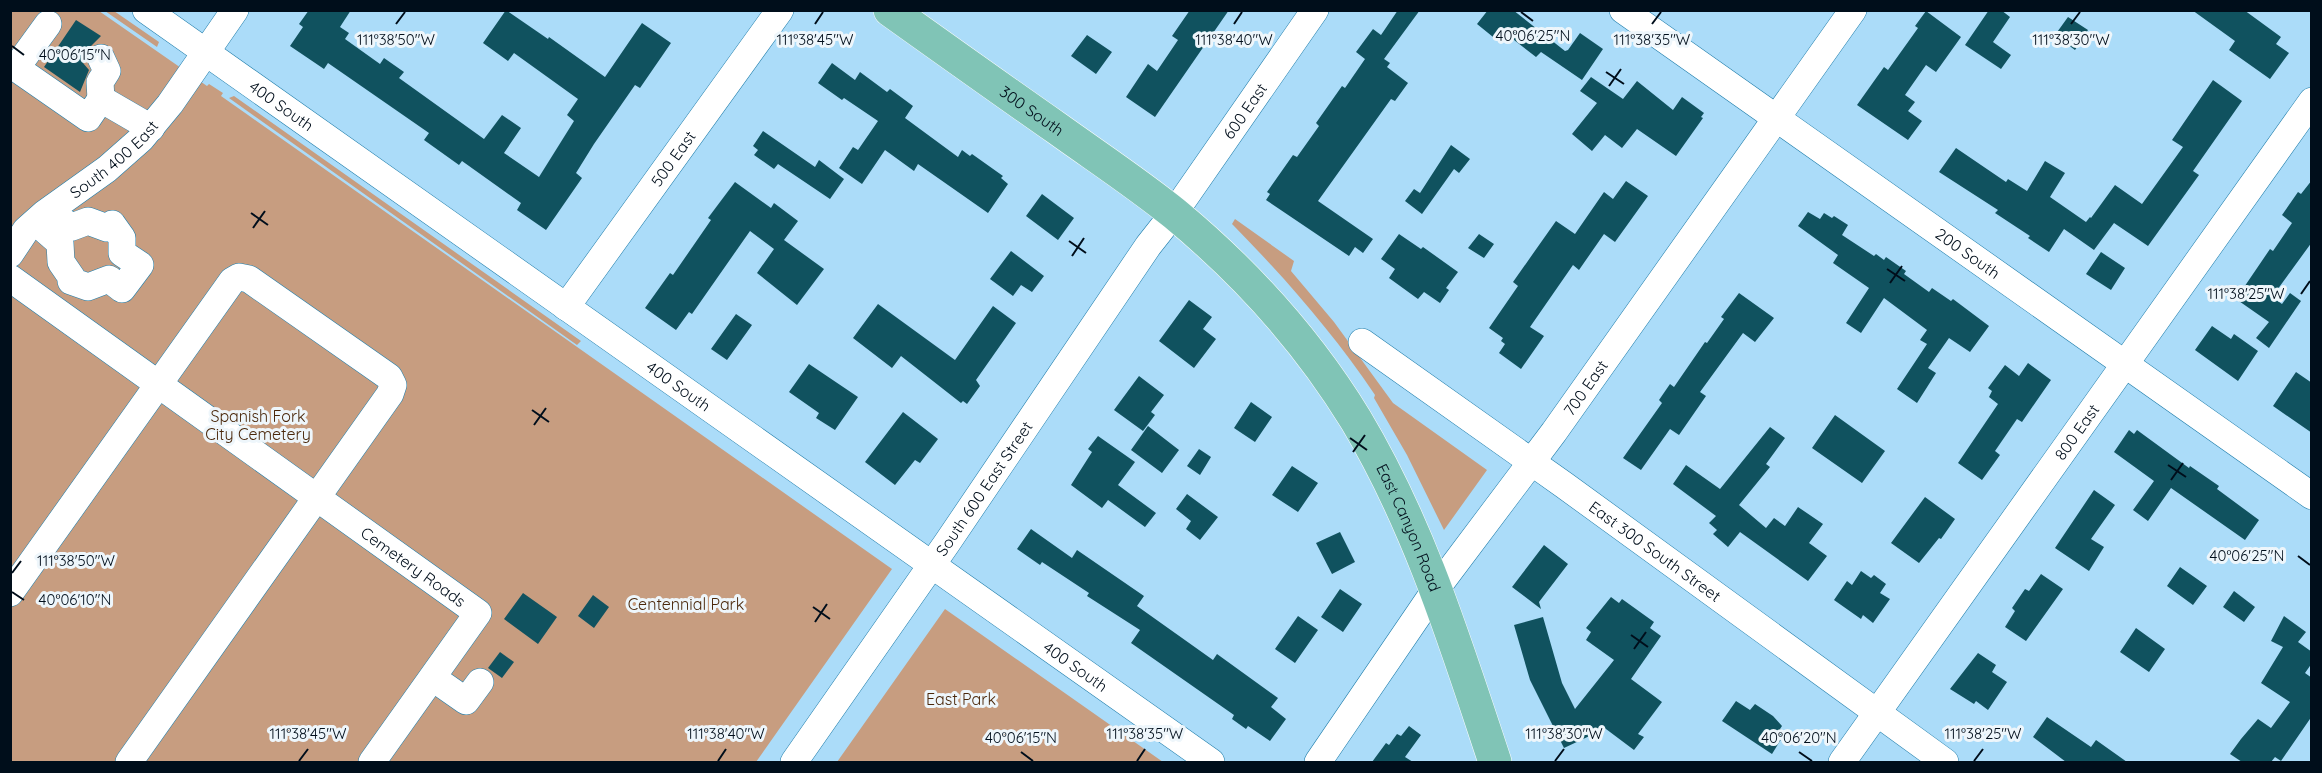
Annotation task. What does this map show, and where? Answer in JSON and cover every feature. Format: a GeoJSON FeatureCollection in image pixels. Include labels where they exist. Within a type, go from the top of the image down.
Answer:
{"type":"FeatureCollection","features":[{"type":"Feature","properties":{"kind":"main road","name":"300 South"},"geometry":{"type":"LineString","coordinates":[[890,10],[1174,213]]}},
{"type":"Feature","properties":{"kind":"main road","name":"East Canyon Road"},"geometry":{"type":"LineString","coordinates":[[1174,213],[1252,286],[1303,345],[1360,427],[1393,488],[1436,589],[1495,762]]}},
{"type":"Feature","properties":{"kind":"street","name":"400 South"},"geometry":{"type":"LineString","coordinates":[[146,10],[1211,762]]}},
{"type":"Feature","properties":{"kind":"street","name":"South 400 East"},"geometry":{"type":"LineString","coordinates":[[10,254],[26,230],[38,219],[107,170],[141,140],[170,104],[236,10]]}},
{"type":"Feature","properties":{"kind":"street","name":"500 East"},"geometry":{"type":"LineString","coordinates":[[566,307],[780,10]]}},
{"type":"Feature","properties":{"kind":"street","name":"600 East"},"geometry":{"type":"LineString","coordinates":[[1174,213],[1316,10]]}},
{"type":"Feature","properties":{"kind":"street","name":"200 South"},"geometry":{"type":"LineString","coordinates":[[1623,10],[2312,496]]}},
{"type":"Feature","properties":{"kind":"street","name":"700 East"},"geometry":{"type":"LineString","coordinates":[[1318,762],[1436,589],[1532,462],[1853,10]]}},
{"type":"Feature","properties":{"kind":"street"},"geometry":{"type":"LineString","coordinates":[[48,24],[16,68],[88,118],[102,99],[100,82],[106,71],[101,58]]}},
{"type":"Feature","properties":{"kind":"street"},"geometry":{"type":"LineString","coordinates":[[102,99],[151,128]]}},
{"type":"Feature","properties":{"kind":"street","name":"800 East"},"geometry":{"type":"LineString","coordinates":[[1842,762],[2312,101]]}},
{"type":"Feature","properties":{"kind":"street","name":"South 600 East Street"},"geometry":{"type":"LineString","coordinates":[[794,762],[932,565],[1148,246],[1174,213]]}},
{"type":"Feature","properties":{"kind":"street"},"geometry":{"type":"LineString","coordinates":[[10,593],[232,281],[239,277],[249,279],[389,376],[393,385],[390,394],[129,762]]}},
{"type":"Feature","properties":{"kind":"street","name":"Cemetery Roads"},"geometry":{"type":"LineString","coordinates":[[10,278],[478,613],[372,762]]}},
{"type":"Feature","properties":{"kind":"street","name":"East 300 South Street"},"geometry":{"type":"LineString","coordinates":[[1362,342],[1532,462],[1945,762]]}},
{"type":"Feature","properties":{"kind":"street"},"geometry":{"type":"LineString","coordinates":[[433,678],[466,701],[480,682]]}},
{"type":"Feature","properties":{"kind":"green space","name":"Spanish Fork City Cemetery"},"geometry":{"type":"Polygon","coordinates":[[[10,11],[99,11],[207,86],[209,84],[223,93],[221,96],[892,569],[756,762],[11,762],[10,11]]]}},
{"type":"Feature","properties":{"kind":"green space"},"geometry":{"type":"Polygon","coordinates":[[[105,11],[114,11],[159,42],[157,47],[105,11]]]}},
{"type":"Feature","properties":{"kind":"green space"},"geometry":{"type":"Polygon","coordinates":[[[234,96],[581,341],[577,345],[229,98],[234,96]]]}},
{"type":"Feature","properties":{"kind":"green space"},"geometry":{"type":"Polygon","coordinates":[[[1235,219],[1294,261],[1291,271],[1334,322],[1393,403],[1487,470],[1444,530],[1407,455],[1374,398],[1375,395],[1309,308],[1232,224],[1235,219]]]}},
{"type":"Feature","properties":{"kind":"green space","name":"East Park"},"geometry":{"type":"Polygon","coordinates":[[[945,609],[1163,762],[837,762],[945,609]]]}},
{"type":"Feature","properties":{"kind":"building"},"geometry":{"type":"Polygon","coordinates":[[[309,10],[351,10],[340,27],[349,33],[345,39],[380,64],[384,58],[404,72],[399,78],[484,139],[502,115],[521,128],[504,153],[539,177],[574,121],[567,115],[578,99],[514,53],[508,61],[483,43],[506,10],[605,77],[642,23],[671,43],[640,88],[635,85],[594,144],[576,173],[582,178],[546,230],[517,210],[521,203],[462,161],[459,165],[424,140],[429,133],[328,63],[324,69],[290,46],[303,27],[299,24],[309,10]]]}},
{"type":"Feature","properties":{"kind":"building"},"geometry":{"type":"Polygon","coordinates":[[[1190,10],[1229,10],[1155,117],[1126,97],[1148,64],[1157,71],[1178,40],[1172,36],[1190,10]]]}},
{"type":"Feature","properties":{"kind":"building"},"geometry":{"type":"Polygon","coordinates":[[[1398,10],[1420,10],[1384,59],[1390,63],[1387,67],[1408,83],[1395,101],[1391,99],[1318,201],[1373,239],[1363,253],[1355,247],[1349,256],[1266,200],[1270,194],[1267,192],[1293,155],[1297,157],[1319,126],[1316,123],[1342,86],[1345,88],[1365,59],[1356,52],[1373,29],[1381,35],[1398,10]]]}},
{"type":"Feature","properties":{"kind":"building"},"geometry":{"type":"Polygon","coordinates":[[[1488,10],[1513,10],[1565,51],[1580,33],[1603,49],[1582,80],[1541,52],[1536,57],[1505,33],[1498,41],[1477,24],[1488,10]]]}},
{"type":"Feature","properties":{"kind":"building"},"geometry":{"type":"Polygon","coordinates":[[[1989,10],[2001,10],[2010,17],[1993,42],[2011,55],[2001,69],[1965,45],[1989,10]]]}},
{"type":"Feature","properties":{"kind":"building"},"geometry":{"type":"Polygon","coordinates":[[[2192,10],[2244,10],[2281,37],[2276,44],[2289,53],[2270,79],[2229,50],[2235,41],[2192,10]]]}},
{"type":"Feature","properties":{"kind":"building"},"geometry":{"type":"Polygon","coordinates":[[[1926,11],[1961,37],[1936,72],[1926,65],[1905,95],[1915,102],[1908,111],[1922,121],[1908,140],[1857,105],[1884,67],[1888,70],[1918,28],[1915,26],[1926,11]]]}},
{"type":"Feature","properties":{"kind":"building"},"geometry":{"type":"Polygon","coordinates":[[[2068,17],[2088,30],[2075,50],[2055,35],[2068,17]]]}},
{"type":"Feature","properties":{"kind":"building"},"geometry":{"type":"Polygon","coordinates":[[[76,20],[101,36],[88,49],[83,63],[89,70],[80,92],[44,67],[76,20]]]}},
{"type":"Feature","properties":{"kind":"building"},"geometry":{"type":"Polygon","coordinates":[[[1087,35],[1112,52],[1096,74],[1071,56],[1087,35]]]}},
{"type":"Feature","properties":{"kind":"building"},"geometry":{"type":"Polygon","coordinates":[[[832,63],[855,80],[860,72],[887,92],[890,89],[913,106],[905,118],[958,157],[962,150],[970,156],[972,154],[1003,176],[1001,178],[1008,184],[988,213],[918,164],[914,171],[885,150],[862,184],[839,168],[853,147],[858,150],[878,121],[818,83],[832,63]]]}},
{"type":"Feature","properties":{"kind":"building"},"geometry":{"type":"Polygon","coordinates":[[[1591,77],[1623,99],[1637,81],[1673,110],[1682,97],[1704,113],[1701,117],[1703,118],[1676,156],[1637,129],[1622,148],[1605,135],[1592,151],[1572,134],[1597,103],[1580,91],[1591,77]]]}},
{"type":"Feature","properties":{"kind":"building"},"geometry":{"type":"Polygon","coordinates":[[[2213,80],[2242,101],[2193,171],[2199,175],[2148,246],[2114,223],[2094,250],[2064,229],[2049,252],[2028,238],[2030,236],[1995,213],[1998,210],[1939,172],[1956,148],[2006,182],[2008,179],[2027,191],[2045,161],[2065,173],[2050,197],[2086,222],[2115,185],[2142,204],[2183,147],[2172,140],[2213,80]]]}},
{"type":"Feature","properties":{"kind":"building"},"geometry":{"type":"Polygon","coordinates":[[[763,131],[815,167],[819,160],[844,179],[830,199],[778,164],[774,169],[754,155],[758,150],[753,146],[763,131]]]}},
{"type":"Feature","properties":{"kind":"building"},"geometry":{"type":"Polygon","coordinates":[[[1451,145],[1470,159],[1459,173],[1454,169],[1422,214],[1405,201],[1414,189],[1420,193],[1451,145]]]}},
{"type":"Feature","properties":{"kind":"building"},"geometry":{"type":"Polygon","coordinates":[[[2312,180],[2312,242],[2272,297],[2282,304],[2290,293],[2301,301],[2269,348],[2256,338],[2269,322],[2236,299],[2270,249],[2273,251],[2292,223],[2282,215],[2298,192],[2301,194],[2312,180]]]}},
{"type":"Feature","properties":{"kind":"building"},"geometry":{"type":"Polygon","coordinates":[[[1626,181],[1648,196],[1615,242],[1604,234],[1579,270],[1573,265],[1530,327],[1544,336],[1521,369],[1499,353],[1505,344],[1501,341],[1503,338],[1489,328],[1518,286],[1513,282],[1556,221],[1575,234],[1604,192],[1613,199],[1626,181]]]}},
{"type":"Feature","properties":{"kind":"building"},"geometry":{"type":"Polygon","coordinates":[[[735,182],[771,208],[774,203],[798,221],[784,240],[824,269],[797,305],[757,273],[774,249],[750,231],[692,314],[689,312],[676,330],[645,308],[670,273],[673,275],[711,220],[708,218],[735,182]]]}},
{"type":"Feature","properties":{"kind":"building"},"geometry":{"type":"Polygon","coordinates":[[[1042,194],[1074,218],[1058,240],[1026,216],[1042,194]]]}},
{"type":"Feature","properties":{"kind":"building"},"geometry":{"type":"Polygon","coordinates":[[[1808,212],[1820,219],[1824,213],[1832,218],[1834,216],[1848,225],[1842,235],[1874,256],[1876,254],[1884,260],[1886,257],[1906,271],[1904,274],[1929,292],[1932,288],[1951,301],[1953,299],[1989,326],[1970,352],[1949,338],[1928,368],[1936,373],[1917,403],[1897,389],[1927,344],[1920,340],[1927,330],[1884,298],[1861,333],[1846,323],[1869,288],[1833,263],[1838,255],[1798,226],[1808,212]]]}},
{"type":"Feature","properties":{"kind":"building"},"geometry":{"type":"Polygon","coordinates":[[[1399,234],[1421,249],[1423,247],[1458,272],[1446,288],[1449,290],[1440,303],[1424,292],[1418,299],[1389,278],[1395,269],[1381,259],[1399,234]]]}},
{"type":"Feature","properties":{"kind":"building"},"geometry":{"type":"Polygon","coordinates":[[[1479,234],[1494,244],[1484,258],[1468,248],[1479,234]]]}},
{"type":"Feature","properties":{"kind":"building"},"geometry":{"type":"Polygon","coordinates":[[[1011,251],[1044,276],[1032,292],[1021,285],[1013,296],[990,279],[1011,251]]]}},
{"type":"Feature","properties":{"kind":"building"},"geometry":{"type":"Polygon","coordinates":[[[2101,252],[2125,268],[2111,290],[2086,274],[2101,252]]]}},
{"type":"Feature","properties":{"kind":"building"},"geometry":{"type":"Polygon","coordinates":[[[1739,293],[1774,318],[1755,342],[1743,333],[1700,392],[1706,396],[1679,435],[1670,429],[1641,470],[1623,458],[1662,403],[1659,400],[1670,384],[1674,387],[1724,319],[1721,317],[1739,293]]]}},
{"type":"Feature","properties":{"kind":"building"},"geometry":{"type":"Polygon","coordinates":[[[1189,300],[1212,317],[1203,329],[1216,339],[1194,368],[1159,341],[1189,300]]]}},
{"type":"Feature","properties":{"kind":"building"},"geometry":{"type":"Polygon","coordinates":[[[878,304],[955,360],[993,306],[1016,323],[976,380],[980,386],[967,404],[963,401],[961,403],[901,356],[892,368],[853,338],[878,304]]]}},
{"type":"Feature","properties":{"kind":"building"},"geometry":{"type":"Polygon","coordinates":[[[736,314],[752,325],[727,360],[711,349],[736,314]]]}},
{"type":"Feature","properties":{"kind":"building"},"geometry":{"type":"Polygon","coordinates":[[[2212,326],[2231,339],[2234,334],[2258,351],[2238,381],[2195,350],[2212,326]]]}},
{"type":"Feature","properties":{"kind":"building"},"geometry":{"type":"Polygon","coordinates":[[[2028,363],[2051,380],[2022,422],[2017,419],[1995,451],[2000,455],[1982,480],[1958,463],[1998,404],[1989,397],[1992,391],[1988,388],[2005,365],[2019,376],[2028,363]]]}},
{"type":"Feature","properties":{"kind":"building"},"geometry":{"type":"Polygon","coordinates":[[[809,364],[858,397],[835,430],[816,418],[819,413],[789,392],[809,364]]]}},
{"type":"Feature","properties":{"kind":"building"},"geometry":{"type":"Polygon","coordinates":[[[2296,372],[2312,383],[2312,433],[2273,406],[2296,372]]]}},
{"type":"Feature","properties":{"kind":"building"},"geometry":{"type":"Polygon","coordinates":[[[1139,376],[1164,395],[1151,412],[1155,415],[1143,431],[1114,410],[1139,376]]]}},
{"type":"Feature","properties":{"kind":"building"},"geometry":{"type":"Polygon","coordinates":[[[1251,402],[1272,417],[1255,442],[1234,428],[1251,402]]]}},
{"type":"Feature","properties":{"kind":"building"},"geometry":{"type":"Polygon","coordinates":[[[903,412],[938,439],[920,463],[915,460],[895,485],[865,462],[903,412]]]}},
{"type":"Feature","properties":{"kind":"building"},"geometry":{"type":"Polygon","coordinates":[[[1835,415],[1885,451],[1862,483],[1812,448],[1835,415]]]}},
{"type":"Feature","properties":{"kind":"building"},"geometry":{"type":"Polygon","coordinates":[[[1148,426],[1179,450],[1162,473],[1131,450],[1148,426]]]}},
{"type":"Feature","properties":{"kind":"building"},"geometry":{"type":"Polygon","coordinates":[[[1770,427],[1785,438],[1766,464],[1770,467],[1739,505],[1766,528],[1774,518],[1785,526],[1798,507],[1823,524],[1809,543],[1827,556],[1808,581],[1740,532],[1728,547],[1713,534],[1717,530],[1709,523],[1716,516],[1673,484],[1686,465],[1720,489],[1770,427]]]}},
{"type":"Feature","properties":{"kind":"building"},"geometry":{"type":"Polygon","coordinates":[[[2129,430],[2134,434],[2137,430],[2189,468],[2190,466],[2219,486],[2217,489],[2259,520],[2245,540],[2171,488],[2148,521],[2133,510],[2154,481],[2114,452],[2129,430]]]}},
{"type":"Feature","properties":{"kind":"building"},"geometry":{"type":"Polygon","coordinates":[[[1098,436],[1135,462],[1118,485],[1156,513],[1145,527],[1108,500],[1102,508],[1071,485],[1092,452],[1088,449],[1098,436]]]}},
{"type":"Feature","properties":{"kind":"building"},"geometry":{"type":"Polygon","coordinates":[[[1199,449],[1211,457],[1200,475],[1187,466],[1199,449]]]}},
{"type":"Feature","properties":{"kind":"building"},"geometry":{"type":"Polygon","coordinates":[[[1292,466],[1318,483],[1298,512],[1272,495],[1292,466]]]}},
{"type":"Feature","properties":{"kind":"building"},"geometry":{"type":"Polygon","coordinates":[[[2094,490],[2115,505],[2091,539],[2104,547],[2089,571],[2055,548],[2094,490]]]}},
{"type":"Feature","properties":{"kind":"building"},"geometry":{"type":"Polygon","coordinates":[[[1187,494],[1218,517],[1200,540],[1186,529],[1191,521],[1176,509],[1187,494]]]}},
{"type":"Feature","properties":{"kind":"building"},"geometry":{"type":"Polygon","coordinates":[[[1925,497],[1955,519],[1941,539],[1939,538],[1919,563],[1891,543],[1925,497]]]}},
{"type":"Feature","properties":{"kind":"building"},"geometry":{"type":"Polygon","coordinates":[[[1031,529],[1072,558],[1077,550],[1144,596],[1137,606],[1213,660],[1217,654],[1278,698],[1271,707],[1286,719],[1270,741],[1248,726],[1246,729],[1232,719],[1234,715],[1131,643],[1140,630],[1087,596],[1089,593],[1042,562],[1040,565],[1017,549],[1031,529]]]}},
{"type":"Feature","properties":{"kind":"building"},"geometry":{"type":"Polygon","coordinates":[[[1340,532],[1355,562],[1332,574],[1316,543],[1340,532]]]}},
{"type":"Feature","properties":{"kind":"building"},"geometry":{"type":"Polygon","coordinates":[[[1544,545],[1568,564],[1539,602],[1541,609],[1512,587],[1544,545]]]}},
{"type":"Feature","properties":{"kind":"building"},"geometry":{"type":"Polygon","coordinates":[[[2180,567],[2207,586],[2193,605],[2167,586],[2180,567]]]}},
{"type":"Feature","properties":{"kind":"building"},"geometry":{"type":"Polygon","coordinates":[[[1861,571],[1871,578],[1874,575],[1886,584],[1880,593],[1890,599],[1873,623],[1863,615],[1861,619],[1834,600],[1847,581],[1852,585],[1861,571]]]}},
{"type":"Feature","properties":{"kind":"building"},"geometry":{"type":"Polygon","coordinates":[[[2041,574],[2063,589],[2026,641],[2005,627],[2015,611],[2012,608],[2025,589],[2029,591],[2041,574]]]}},
{"type":"Feature","properties":{"kind":"building"},"geometry":{"type":"Polygon","coordinates":[[[1340,589],[1362,604],[1343,632],[1321,617],[1340,589]]]}},
{"type":"Feature","properties":{"kind":"building"},"geometry":{"type":"Polygon","coordinates":[[[2234,591],[2255,607],[2244,622],[2223,607],[2234,591]]]}},
{"type":"Feature","properties":{"kind":"building"},"geometry":{"type":"Polygon","coordinates":[[[523,593],[557,617],[538,644],[504,619],[523,593]]]}},
{"type":"Feature","properties":{"kind":"building"},"geometry":{"type":"Polygon","coordinates":[[[593,595],[609,607],[594,628],[578,616],[593,595]]]}},
{"type":"Feature","properties":{"kind":"building"},"geometry":{"type":"Polygon","coordinates":[[[1611,597],[1619,603],[1622,599],[1654,622],[1650,628],[1661,636],[1631,679],[1662,702],[1638,734],[1644,737],[1634,750],[1602,726],[1598,732],[1564,748],[1530,680],[1514,625],[1543,617],[1562,683],[1575,709],[1614,660],[1586,640],[1591,632],[1586,628],[1611,597]]]}},
{"type":"Feature","properties":{"kind":"building"},"geometry":{"type":"Polygon","coordinates":[[[1298,616],[1318,630],[1295,663],[1275,649],[1298,616]]]}},
{"type":"Feature","properties":{"kind":"building"},"geometry":{"type":"Polygon","coordinates":[[[2284,616],[2306,632],[2298,642],[2312,652],[2312,663],[2305,673],[2312,678],[2312,716],[2281,761],[2275,757],[2271,762],[2242,762],[2230,754],[2241,739],[2258,719],[2271,728],[2290,702],[2261,683],[2283,647],[2271,641],[2284,616]]]}},
{"type":"Feature","properties":{"kind":"building"},"geometry":{"type":"Polygon","coordinates":[[[2136,628],[2165,649],[2149,672],[2120,652],[2136,628]]]}},
{"type":"Feature","properties":{"kind":"building"},"geometry":{"type":"Polygon","coordinates":[[[500,652],[514,662],[502,678],[488,668],[500,652]]]}},
{"type":"Feature","properties":{"kind":"building"},"geometry":{"type":"Polygon","coordinates":[[[1978,653],[1996,665],[1992,672],[2007,682],[1988,710],[1976,701],[1974,704],[1950,689],[1978,653]]]}},
{"type":"Feature","properties":{"kind":"building"},"geometry":{"type":"Polygon","coordinates":[[[1736,701],[1750,710],[1755,704],[1773,716],[1782,726],[1780,729],[1785,733],[1772,754],[1722,721],[1736,701]]]}},
{"type":"Feature","properties":{"kind":"building"},"geometry":{"type":"Polygon","coordinates":[[[2047,717],[2091,747],[2096,740],[2127,762],[2066,762],[2033,737],[2047,717]]]}},
{"type":"Feature","properties":{"kind":"building"},"geometry":{"type":"Polygon","coordinates":[[[1409,726],[1421,735],[1405,757],[1413,762],[1372,762],[1386,743],[1389,745],[1397,734],[1401,736],[1409,726]]]}},
{"type":"Feature","properties":{"kind":"park label","name":"Centennial Park"},"geometry":{"type":"Point","coordinates":[686,604]}}]}
